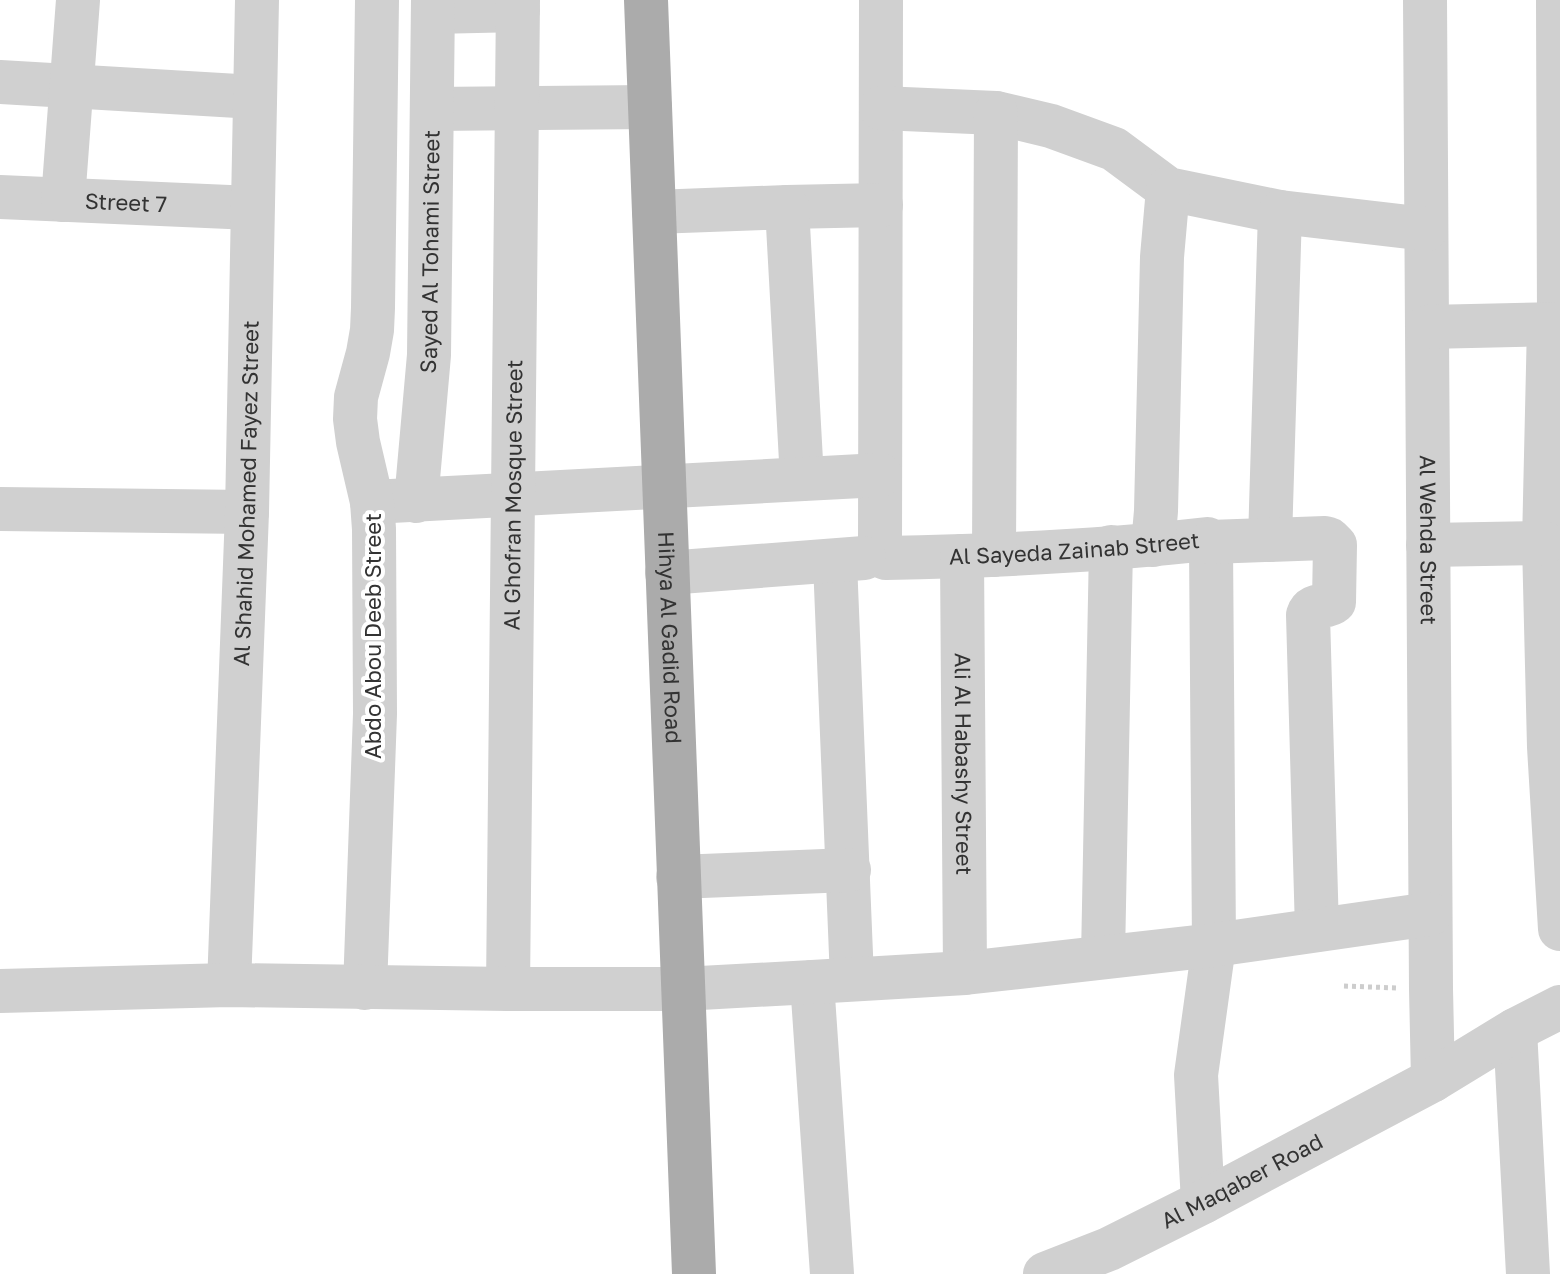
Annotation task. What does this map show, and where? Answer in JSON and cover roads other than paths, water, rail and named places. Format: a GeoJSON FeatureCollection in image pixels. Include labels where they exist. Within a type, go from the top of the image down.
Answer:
{"type":"FeatureCollection","features":[{"type":"Feature","properties":{"kind":"main road","name":"Hihya Al Gadid Road"},"geometry":{"type":"LineString","coordinates":[[646,0],[694,1274]]}},
{"type":"Feature","properties":{"kind":"street"},"geometry":{"type":"LineString","coordinates":[[63,200],[78,0]]}},
{"type":"Feature","properties":{"kind":"street","name":"Al Shahid Mohamed Fayez Street"},"geometry":{"type":"LineString","coordinates":[[229,985],[247,512],[257,0]]}},
{"type":"Feature","properties":{"kind":"street","name":"Abdo Abou Deeb Street"},"geometry":{"type":"LineString","coordinates":[[365,988],[375,714],[374,529],[372,502],[355,419],[356,397],[370,342],[373,308],[377,0]]}},
{"type":"Feature","properties":{"kind":"street"},"geometry":{"type":"LineString","coordinates":[[881,0],[881,556]]}},
{"type":"Feature","properties":{"kind":"street","name":"Al Wehda Street"},"geometry":{"type":"LineString","coordinates":[[1425,0],[1433,1080]]}},
{"type":"Feature","properties":{"kind":"street"},"geometry":{"type":"LineString","coordinates":[[1558,0],[1556,324],[1544,543],[1549,747],[1560,929]]}},
{"type":"Feature","properties":{"kind":"street"},"geometry":{"type":"LineString","coordinates":[[433,6],[518,5]]}},
{"type":"Feature","properties":{"kind":"street","name":"Al Ghofran Mosque Street"},"geometry":{"type":"LineString","coordinates":[[508,989],[518,5]]}},
{"type":"Feature","properties":{"kind":"street","name":"Sayed Al Tohami Street"},"geometry":{"type":"LineString","coordinates":[[416,501],[429,355],[433,6]]}},
{"type":"Feature","properties":{"kind":"street"},"geometry":{"type":"LineString","coordinates":[[0,82],[255,97]]}},
{"type":"Feature","properties":{"kind":"street"},"geometry":{"type":"LineString","coordinates":[[432,109],[650,107]]}},
{"type":"Feature","properties":{"kind":"street"},"geometry":{"type":"LineString","coordinates":[[881,108],[996,113],[1051,126],[1114,149],[1168,189],[1280,212],[1426,229]]}},
{"type":"Feature","properties":{"kind":"street","name":"Ali Al Habashy Street"},"geometry":{"type":"LineString","coordinates":[[965,973],[996,113]]}},
{"type":"Feature","properties":{"kind":"street"},"geometry":{"type":"LineString","coordinates":[[1103,957],[1132,546],[1156,511],[1162,257],[1168,189]]}},
{"type":"Feature","properties":{"kind":"street","name":"Street 7"},"geometry":{"type":"LineString","coordinates":[[0,197],[252,208]]}},
{"type":"Feature","properties":{"kind":"street"},"geometry":{"type":"LineString","coordinates":[[654,212],[881,205]]}},
{"type":"Feature","properties":{"kind":"street"},"geometry":{"type":"LineString","coordinates":[[787,207],[802,479]]}},
{"type":"Feature","properties":{"kind":"street"},"geometry":{"type":"LineString","coordinates":[[1270,540],[1280,212]]}},
{"type":"Feature","properties":{"kind":"street"},"geometry":{"type":"LineString","coordinates":[[1427,327],[1556,324]]}},
{"type":"Feature","properties":{"kind":"street"},"geometry":{"type":"LineString","coordinates":[[372,502],[880,475]]}},
{"type":"Feature","properties":{"kind":"street"},"geometry":{"type":"LineString","coordinates":[[0,509],[247,512]]}},
{"type":"Feature","properties":{"kind":"street"},"geometry":{"type":"LineString","coordinates":[[1210,542],[1325,538],[1333,542],[1336,550],[1334,602],[1329,606],[1314,607],[1308,615],[1317,930]]}},
{"type":"Feature","properties":{"kind":"street","name":"Al Sayeda Zainab Street"},"geometry":{"type":"LineString","coordinates":[[667,573],[881,556],[978,555],[1207,539],[1210,542],[1214,945],[1196,1075],[1203,1202]]}},
{"type":"Feature","properties":{"kind":"street"},"geometry":{"type":"LineString","coordinates":[[1428,545],[1544,543]]}},
{"type":"Feature","properties":{"kind":"street"},"geometry":{"type":"LineString","coordinates":[[832,1274],[832,980],[849,870],[835,562]]}},
{"type":"Feature","properties":{"kind":"street"},"geometry":{"type":"LineString","coordinates":[[678,877],[849,870]]}},
{"type":"Feature","properties":{"kind":"street"},"geometry":{"type":"LineString","coordinates":[[0,991],[229,985],[682,989],[965,973],[1214,945],[1430,914]]}},
{"type":"Feature","properties":{"kind":"street","name":"Al Maqaber Road"},"geometry":{"type":"LineString","coordinates":[[1045,1274],[1109,1249],[1203,1202],[1433,1080],[1515,1030],[1560,1007]]}},
{"type":"Feature","properties":{"kind":"street"},"geometry":{"type":"LineString","coordinates":[[1515,1030],[1528,1274]]}}]}
